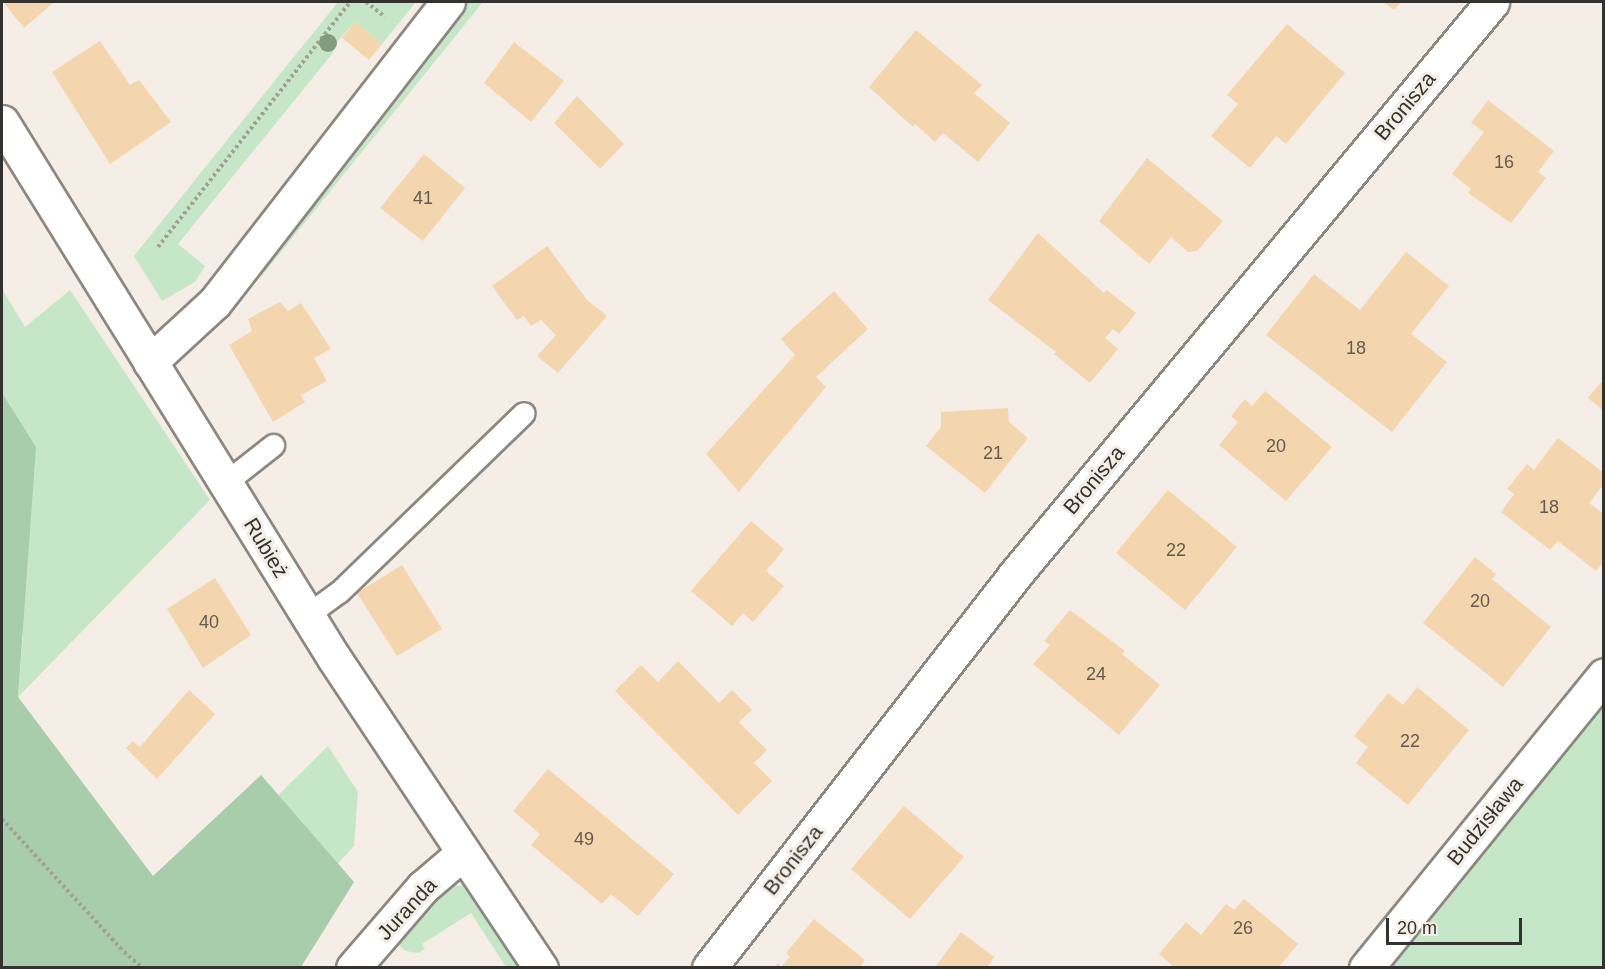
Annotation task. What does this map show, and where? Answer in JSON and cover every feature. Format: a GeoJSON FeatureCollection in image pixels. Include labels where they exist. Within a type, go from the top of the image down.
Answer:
{"type":"FeatureCollection","features":[{"type":"Feature","properties":{"kind":"street"},"geometry":{"type":"LineString","coordinates":[[150,362],[215,302],[448,2]]}},
{"type":"Feature","properties":{"kind":"street","name":"Bronisza"},"geometry":{"type":"LineString","coordinates":[[709,968],[1014,576],[1492,2]]}},
{"type":"Feature","properties":{"kind":"street","name":"Rubież"},"geometry":{"type":"LineString","coordinates":[[2,122],[307,615],[541,968]]}},
{"type":"Feature","properties":{"kind":"street","name":"Budzisława"},"geometry":{"type":"LineString","coordinates":[[1366,968],[1604,675]]}},
{"type":"Feature","properties":{"kind":"street","name":"Juranda"},"geometry":{"type":"LineString","coordinates":[[353,968],[423,887],[463,853]]}},
{"type":"Feature","properties":{"kind":"lane"},"geometry":{"type":"LineString","coordinates":[[307,615],[339,592],[524,413]]}},
{"type":"Feature","properties":{"kind":"lane"},"geometry":{"type":"LineString","coordinates":[[226,482],[273,445]]}},
{"type":"Feature","properties":{"kind":"path"},"geometry":{"type":"LineString","coordinates":[[158,247],[351,2]]}},
{"type":"Feature","properties":{"kind":"path"},"geometry":{"type":"LineString","coordinates":[[2,819],[143,968]]}},
{"type":"Feature","properties":{"kind":"green space"},"geometry":{"type":"Polygon","coordinates":[[[338,2],[416,2],[382,44],[355,22],[337,42],[332,54],[178,244],[205,266],[195,282],[162,301],[134,256],[338,2]]]}},
{"type":"Feature","properties":{"kind":"green space"},"geometry":{"type":"Polygon","coordinates":[[[463,2],[483,2],[260,278],[275,242],[463,2]]]}},
{"type":"Feature","properties":{"kind":"green space"},"geometry":{"type":"Polygon","coordinates":[[[2,289],[25,327],[70,290],[210,500],[18,697],[23,635],[2,658],[2,289]]]}},
{"type":"Feature","properties":{"kind":"green space"},"geometry":{"type":"Polygon","coordinates":[[[2,393],[36,447],[18,697],[153,876],[261,775],[354,882],[301,967],[2,967],[2,393]]]}},
{"type":"Feature","properties":{"kind":"green space"},"geometry":{"type":"Polygon","coordinates":[[[1603,698],[1603,967],[1387,967],[1603,698]]]}},
{"type":"Feature","properties":{"kind":"green space"},"geometry":{"type":"Polygon","coordinates":[[[328,746],[358,792],[354,846],[244,967],[104,968],[328,746]]]}},
{"type":"Feature","properties":{"kind":"green space"},"geometry":{"type":"Polygon","coordinates":[[[474,885],[526,967],[506,967],[471,913],[422,944],[425,949],[418,953],[405,951],[395,941],[447,886],[474,885]]]}},
{"type":"Feature","properties":{"kind":"building"},"geometry":{"type":"Polygon","coordinates":[[[3,2],[54,2],[24,28],[3,2]]]}},
{"type":"Feature","properties":{"kind":"building"},"geometry":{"type":"Polygon","coordinates":[[[1383,2],[1401,2],[1394,10],[1383,2]]]}},
{"type":"Feature","properties":{"kind":"building"},"geometry":{"type":"Polygon","coordinates":[[[355,22],[382,44],[369,60],[342,38],[355,22]]]}},
{"type":"Feature","properties":{"kind":"building"},"geometry":{"type":"Polygon","coordinates":[[[1287,24],[1345,73],[1286,144],[1276,136],[1250,168],[1211,136],[1238,104],[1227,95],[1287,24]]]}},
{"type":"Feature","properties":{"kind":"building"},"geometry":{"type":"Polygon","coordinates":[[[916,30],[982,85],[974,93],[1010,123],[978,162],[943,133],[935,142],[915,124],[913,127],[869,87],[916,30]]]}},
{"type":"Feature","properties":{"kind":"building"},"geometry":{"type":"Polygon","coordinates":[[[100,41],[130,85],[139,80],[171,122],[110,164],[52,72],[100,41]]]}},
{"type":"Feature","properties":{"kind":"building"},"geometry":{"type":"Polygon","coordinates":[[[514,42],[564,81],[531,122],[484,83],[514,42]]]}},
{"type":"Feature","properties":{"kind":"building"},"geometry":{"type":"Polygon","coordinates":[[[577,96],[624,144],[600,169],[554,123],[577,96]]]}},
{"type":"Feature","properties":{"kind":"building"},"geometry":{"type":"Polygon","coordinates":[[[1488,100],[1554,151],[1538,172],[1546,178],[1511,223],[1468,193],[1471,189],[1452,174],[1484,132],[1471,123],[1488,100]]]}},
{"type":"Feature","properties":{"kind":"building"},"geometry":{"type":"Polygon","coordinates":[[[424,154],[465,188],[423,241],[380,208],[424,154]]]}},
{"type":"Feature","properties":{"kind":"building"},"geometry":{"type":"Polygon","coordinates":[[[1147,158],[1223,221],[1197,251],[1188,252],[1171,237],[1149,264],[1099,221],[1147,158]]]}},
{"type":"Feature","properties":{"kind":"building"},"geometry":{"type":"Polygon","coordinates":[[[1038,233],[1104,293],[1107,290],[1136,313],[1119,334],[1113,329],[1105,338],[1118,349],[1090,383],[1054,354],[1056,352],[988,300],[1038,233]]]}},
{"type":"Feature","properties":{"kind":"building"},"geometry":{"type":"Polygon","coordinates":[[[547,246],[587,300],[607,316],[558,373],[537,356],[556,335],[541,320],[531,326],[524,316],[517,320],[492,286],[547,246]]]}},
{"type":"Feature","properties":{"kind":"building"},"geometry":{"type":"Polygon","coordinates":[[[1406,252],[1449,286],[1411,334],[1447,362],[1392,432],[1266,335],[1314,274],[1360,310],[1406,252]]]}},
{"type":"Feature","properties":{"kind":"building"},"geometry":{"type":"Polygon","coordinates":[[[834,291],[868,329],[816,377],[826,387],[739,492],[706,454],[795,355],[781,339],[834,291]]]}},
{"type":"Feature","properties":{"kind":"building"},"geometry":{"type":"Polygon","coordinates":[[[280,302],[288,311],[301,303],[331,349],[314,358],[327,381],[301,395],[305,402],[273,422],[229,345],[252,331],[248,319],[280,302]]]}},
{"type":"Feature","properties":{"kind":"building"},"geometry":{"type":"Polygon","coordinates":[[[1604,379],[1604,411],[1588,398],[1604,379]]]}},
{"type":"Feature","properties":{"kind":"building"},"geometry":{"type":"Polygon","coordinates":[[[1265,391],[1332,447],[1286,501],[1219,445],[1238,422],[1231,416],[1245,399],[1252,406],[1265,391]]]}},
{"type":"Feature","properties":{"kind":"building"},"geometry":{"type":"Polygon","coordinates":[[[1008,408],[1009,422],[1028,438],[985,493],[926,446],[941,427],[941,412],[1008,408]]]}},
{"type":"Feature","properties":{"kind":"building"},"geometry":{"type":"Polygon","coordinates":[[[1558,438],[1604,473],[1604,484],[1589,503],[1604,514],[1604,561],[1596,571],[1558,541],[1550,550],[1501,512],[1514,494],[1507,489],[1527,464],[1534,470],[1558,438]]]}},
{"type":"Feature","properties":{"kind":"building"},"geometry":{"type":"Polygon","coordinates":[[[1168,490],[1237,547],[1185,610],[1116,553],[1168,490]]]}},
{"type":"Feature","properties":{"kind":"building"},"geometry":{"type":"Polygon","coordinates":[[[751,521],[784,549],[766,571],[784,586],[753,622],[743,613],[732,626],[691,591],[751,521]]]}},
{"type":"Feature","properties":{"kind":"building"},"geometry":{"type":"Polygon","coordinates":[[[1475,557],[1496,574],[1492,579],[1551,627],[1503,687],[1423,623],[1475,557]]]}},
{"type":"Feature","properties":{"kind":"building"},"geometry":{"type":"Polygon","coordinates":[[[402,565],[442,629],[397,656],[357,593],[402,565]]]}},
{"type":"Feature","properties":{"kind":"building"},"geometry":{"type":"Polygon","coordinates":[[[215,578],[251,635],[203,668],[167,609],[215,578]]]}},
{"type":"Feature","properties":{"kind":"building"},"geometry":{"type":"Polygon","coordinates":[[[1070,610],[1125,651],[1122,654],[1160,685],[1119,735],[1033,664],[1050,645],[1044,641],[1070,610]]]}},
{"type":"Feature","properties":{"kind":"building"},"geometry":{"type":"Polygon","coordinates":[[[678,661],[719,703],[732,690],[752,710],[739,722],[767,750],[754,763],[772,781],[738,815],[615,691],[641,665],[658,682],[678,661]]]}},
{"type":"Feature","properties":{"kind":"building"},"geometry":{"type":"Polygon","coordinates":[[[1417,687],[1469,730],[1408,805],[1356,763],[1368,747],[1354,736],[1388,693],[1403,705],[1417,687]]]}},
{"type":"Feature","properties":{"kind":"building"},"geometry":{"type":"Polygon","coordinates":[[[189,690],[215,714],[157,779],[126,748],[133,741],[140,747],[189,690]]]}},
{"type":"Feature","properties":{"kind":"building"},"geometry":{"type":"Polygon","coordinates":[[[548,769],[674,874],[638,916],[611,894],[602,904],[531,845],[540,834],[513,811],[548,769]]]}},
{"type":"Feature","properties":{"kind":"building"},"geometry":{"type":"Polygon","coordinates":[[[904,806],[964,857],[910,919],[851,869],[904,806]]]}},
{"type":"Feature","properties":{"kind":"building"},"geometry":{"type":"Polygon","coordinates":[[[1244,899],[1298,944],[1278,968],[1175,968],[1159,954],[1186,922],[1201,935],[1226,904],[1234,910],[1244,899]]]}},
{"type":"Feature","properties":{"kind":"building"},"geometry":{"type":"Polygon","coordinates":[[[814,919],[865,960],[859,968],[774,968],[778,963],[781,967],[790,957],[786,953],[814,919]]]}},
{"type":"Feature","properties":{"kind":"building"},"geometry":{"type":"Polygon","coordinates":[[[961,932],[994,957],[987,968],[936,966],[961,932]]]}}]}
